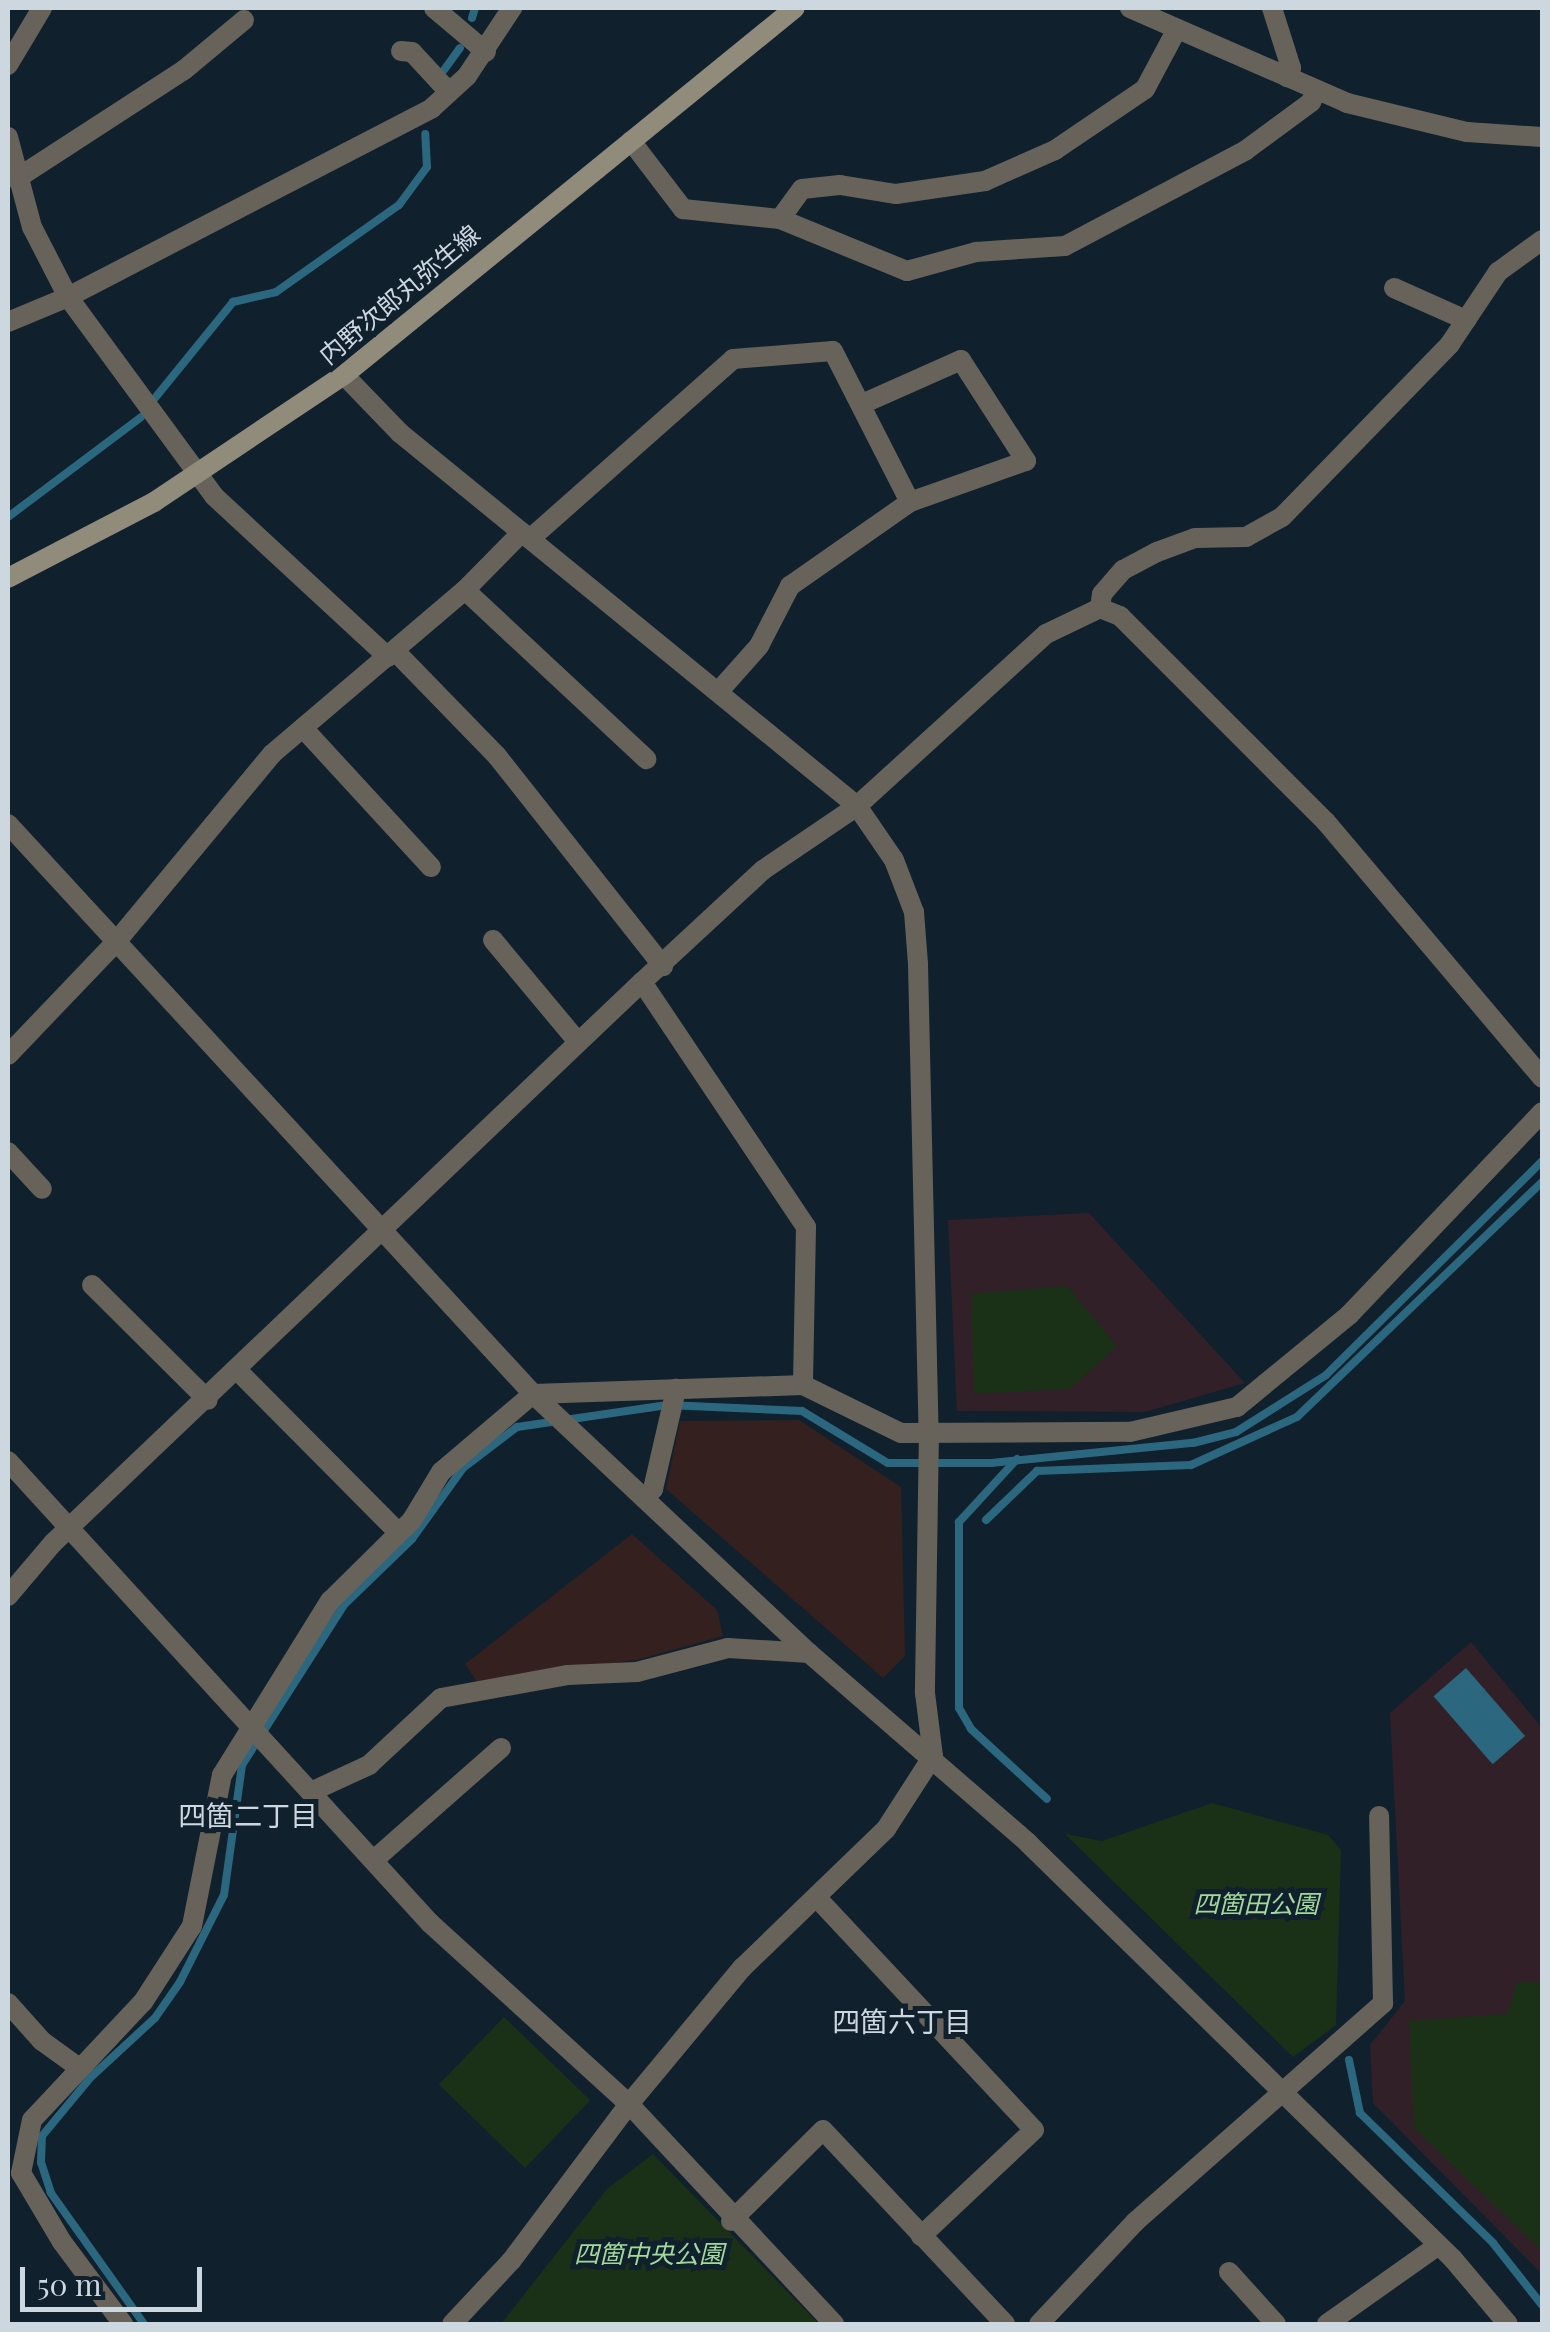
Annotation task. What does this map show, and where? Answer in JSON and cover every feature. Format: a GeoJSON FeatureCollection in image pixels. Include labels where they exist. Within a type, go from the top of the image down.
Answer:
{"type":"FeatureCollection","features":[{"type":"Feature","properties":{"kind":"main road","name":"内野次郎丸弥生線"},"geometry":{"type":"LineString","coordinates":[[8,578],[199,474],[344,375],[795,8]]}},
{"type":"Feature","properties":{"kind":"street"},"geometry":{"type":"LineString","coordinates":[[8,64],[42,8]]}},
{"type":"Feature","properties":{"kind":"street"},"geometry":{"type":"LineString","coordinates":[[434,8],[486,52]]}},
{"type":"Feature","properties":{"kind":"street"},"geometry":{"type":"LineString","coordinates":[[8,322],[68,297],[405,124],[449,92],[486,52],[512,8]]}},
{"type":"Feature","properties":{"kind":"street"},"geometry":{"type":"LineString","coordinates":[[1130,8],[1316,90],[1406,120],[1542,137]]}},
{"type":"Feature","properties":{"kind":"street"},"geometry":{"type":"LineString","coordinates":[[1272,8],[1290,68],[1287,77]]}},
{"type":"Feature","properties":{"kind":"street"},"geometry":{"type":"LineString","coordinates":[[12,174],[184,70],[244,20]]}},
{"type":"Feature","properties":{"kind":"street"},"geometry":{"type":"LineString","coordinates":[[780,219],[802,189],[840,186],[896,194],[985,181],[1055,150],[1145,89],[1177,29]]}},
{"type":"Feature","properties":{"kind":"street"},"geometry":{"type":"LineString","coordinates":[[401,51],[412,52],[449,92]]}},
{"type":"Feature","properties":{"kind":"street"},"geometry":{"type":"LineString","coordinates":[[632,141],[683,209],[780,219],[907,271],[976,252],[1065,246],[1246,150],[1311,102],[1316,90]]}},
{"type":"Feature","properties":{"kind":"street"},"geometry":{"type":"LineString","coordinates":[[8,138],[12,174],[68,297],[214,496],[392,654],[497,756],[663,966]]}},
{"type":"Feature","properties":{"kind":"street"},"geometry":{"type":"LineString","coordinates":[[1100,608],[1102,594],[1123,570],[1157,552],[1194,538],[1246,537],[1282,517],[1466,320],[1498,272],[1542,240]]}},
{"type":"Feature","properties":{"kind":"street"},"geometry":{"type":"LineString","coordinates":[[1394,288],[1466,320]]}},
{"type":"Feature","properties":{"kind":"street"},"geometry":{"type":"LineString","coordinates":[[8,1055],[116,942],[272,754],[733,360],[833,351],[910,502]]}},
{"type":"Feature","properties":{"kind":"street"},"geometry":{"type":"LineString","coordinates":[[719,690],[759,646],[790,586],[910,502],[1026,461],[960,360],[862,404]]}},
{"type":"Feature","properties":{"kind":"street"},"geometry":{"type":"LineString","coordinates":[[344,375],[369,406],[856,806],[894,860],[914,912],[929,1441],[925,1693],[933,1756],[886,1830],[742,1968],[629,2104],[511,2261],[452,2324]]}},
{"type":"Feature","properties":{"kind":"street"},"geometry":{"type":"LineString","coordinates":[[465,590],[646,759]]}},
{"type":"Feature","properties":{"kind":"street"},"geometry":{"type":"LineString","coordinates":[[8,1596],[68,1530],[763,870],[856,806],[1046,634],[1100,608],[1120,616],[1326,822],[1542,1078]]}},
{"type":"Feature","properties":{"kind":"street"},"geometry":{"type":"LineString","coordinates":[[303,728],[431,866]]}},
{"type":"Feature","properties":{"kind":"street"},"geometry":{"type":"LineString","coordinates":[[8,824],[537,1398],[808,1653],[933,1756],[1438,2246],[1508,2324]]}},
{"type":"Feature","properties":{"kind":"street"},"geometry":{"type":"LineString","coordinates":[[492,940],[578,1042]]}},
{"type":"Feature","properties":{"kind":"street"},"geometry":{"type":"LineString","coordinates":[[642,982],[806,1228],[803,1384]]}},
{"type":"Feature","properties":{"kind":"street"},"geometry":{"type":"LineString","coordinates":[[122,2324],[14,2176],[32,2120],[143,2002],[192,1926],[222,1774],[330,1601],[398,1532],[440,1472],[537,1398],[803,1384],[900,1433],[929,1441],[1130,1432],[1237,1407],[1349,1315],[1542,1112]]}},
{"type":"Feature","properties":{"kind":"street"},"geometry":{"type":"LineString","coordinates":[[8,1152],[42,1190]]}},
{"type":"Feature","properties":{"kind":"street"},"geometry":{"type":"LineString","coordinates":[[92,1285],[208,1400]]}},
{"type":"Feature","properties":{"kind":"street"},"geometry":{"type":"LineString","coordinates":[[238,1370],[398,1532]]}},
{"type":"Feature","properties":{"kind":"street"},"geometry":{"type":"LineString","coordinates":[[644,1498],[653,1488],[676,1388]]}},
{"type":"Feature","properties":{"kind":"street"},"geometry":{"type":"LineString","coordinates":[[8,1461],[68,1530],[315,1790],[430,1923],[629,2104],[731,2221],[834,2324]]}},
{"type":"Feature","properties":{"kind":"street"},"geometry":{"type":"LineString","coordinates":[[315,1790],[368,1765],[441,1698],[566,1674],[637,1672],[728,1648],[808,1653]]}},
{"type":"Feature","properties":{"kind":"street"},"geometry":{"type":"LineString","coordinates":[[375,1859],[500,1748]]}},
{"type":"Feature","properties":{"kind":"street"},"geometry":{"type":"LineString","coordinates":[[1039,2324],[1135,2222],[1384,2003],[1379,1816]]}},
{"type":"Feature","properties":{"kind":"street"},"geometry":{"type":"LineString","coordinates":[[818,1899],[1034,2130],[922,2236]]}},
{"type":"Feature","properties":{"kind":"street"},"geometry":{"type":"LineString","coordinates":[[8,2003],[42,2041],[78,2067]]}},
{"type":"Feature","properties":{"kind":"street"},"geometry":{"type":"LineString","coordinates":[[731,2221],[823,2130],[1004,2324]]}},
{"type":"Feature","properties":{"kind":"street"},"geometry":{"type":"LineString","coordinates":[[1328,2324],[1438,2246]]}},
{"type":"Feature","properties":{"kind":"street"},"geometry":{"type":"LineString","coordinates":[[1230,2272],[1276,2324]]}},
{"type":"Feature","properties":{"kind":"shaded area"},"geometry":{"type":"Polygon","coordinates":[[[1089,1213],[1245,1383],[1145,1412],[957,1411],[948,1220],[1089,1213]]]}},
{"type":"Feature","properties":{"kind":"shaded area"},"geometry":{"type":"Polygon","coordinates":[[[799,1420],[901,1487],[905,1656],[883,1678],[666,1489],[680,1421],[799,1420]]]}},
{"type":"Feature","properties":{"kind":"shaded area"},"geometry":{"type":"Polygon","coordinates":[[[632,1534],[717,1610],[723,1636],[637,1660],[477,1682],[465,1664],[632,1534]]]}},
{"type":"Feature","properties":{"kind":"shaded area"},"geometry":{"type":"Polygon","coordinates":[[[1471,1642],[1542,1728],[1542,2274],[1373,2103],[1370,2045],[1405,2001],[1390,1713],[1471,1642]]]}},
{"type":"Feature","properties":{"kind":"green space"},"geometry":{"type":"Polygon","coordinates":[[[1067,1286],[1117,1346],[1070,1389],[974,1394],[971,1294],[1067,1286]]]}},
{"type":"Feature","properties":{"kind":"green space","name":"四箇田公園"},"geometry":{"type":"Polygon","coordinates":[[[1212,1803],[1328,1835],[1341,1850],[1336,2025],[1293,2057],[1065,1834],[1102,1841],[1212,1803]]]}},
{"type":"Feature","properties":{"kind":"green space"},"geometry":{"type":"Polygon","coordinates":[[[1517,1982],[1542,1982],[1542,2251],[1414,2128],[1409,2021],[1507,2014],[1517,1982]]]}},
{"type":"Feature","properties":{"kind":"green space"},"geometry":{"type":"Polygon","coordinates":[[[504,2017],[590,2100],[525,2168],[439,2085],[504,2017]]]}},
{"type":"Feature","properties":{"kind":"green space","name":"四箇中央公園"},"geometry":{"type":"Polygon","coordinates":[[[653,2154],[819,2324],[501,2324],[607,2189],[653,2154]]]}},
{"type":"Feature","properties":{"kind":"water"},"geometry":{"type":"Polygon","coordinates":[[[1466,1668],[1525,1736],[1493,1764],[1434,1696],[1466,1668]]]}},
{"type":"Feature","properties":{"kind":"waterway"},"geometry":{"type":"LineString","coordinates":[[472,18],[475,8]]}},
{"type":"Feature","properties":{"kind":"waterway"},"geometry":{"type":"LineString","coordinates":[[444,70],[460,48]]}},
{"type":"Feature","properties":{"kind":"waterway"},"geometry":{"type":"LineString","coordinates":[[155,398],[233,302],[276,292],[399,205],[427,167],[425,134]]}},
{"type":"Feature","properties":{"kind":"waterway"},"geometry":{"type":"LineString","coordinates":[[8,517],[141,417]]}},
{"type":"Feature","properties":{"kind":"waterway"},"geometry":{"type":"LineString","coordinates":[[144,2324],[51,2193],[41,2163],[42,2136],[91,2077],[155,2018],[180,1982],[224,1895],[242,1765],[344,1605],[412,1539],[463,1468],[517,1427],[667,1405],[802,1411],[888,1463],[991,1463],[1193,1443],[1236,1432],[1326,1375],[1542,1161]]}},
{"type":"Feature","properties":{"kind":"waterway"},"geometry":{"type":"LineString","coordinates":[[986,1520],[1037,1471],[1191,1465],[1297,1417],[1542,1182]]}},
{"type":"Feature","properties":{"kind":"waterway"},"geometry":{"type":"LineString","coordinates":[[1017,1459],[959,1522],[959,1708],[971,1729],[1047,1799]]}},
{"type":"Feature","properties":{"kind":"waterway"},"geometry":{"type":"LineString","coordinates":[[1349,2060],[1360,2113],[1493,2243],[1542,2305]]}},
{"type":"Feature","properties":{"kind":"district","name":"四箇二丁目"},"geometry":{"type":"Point","coordinates":[248,1815]}},
{"type":"Feature","properties":{"kind":"district","name":"四箇六丁目"},"geometry":{"type":"Point","coordinates":[902,2021]}}]}
